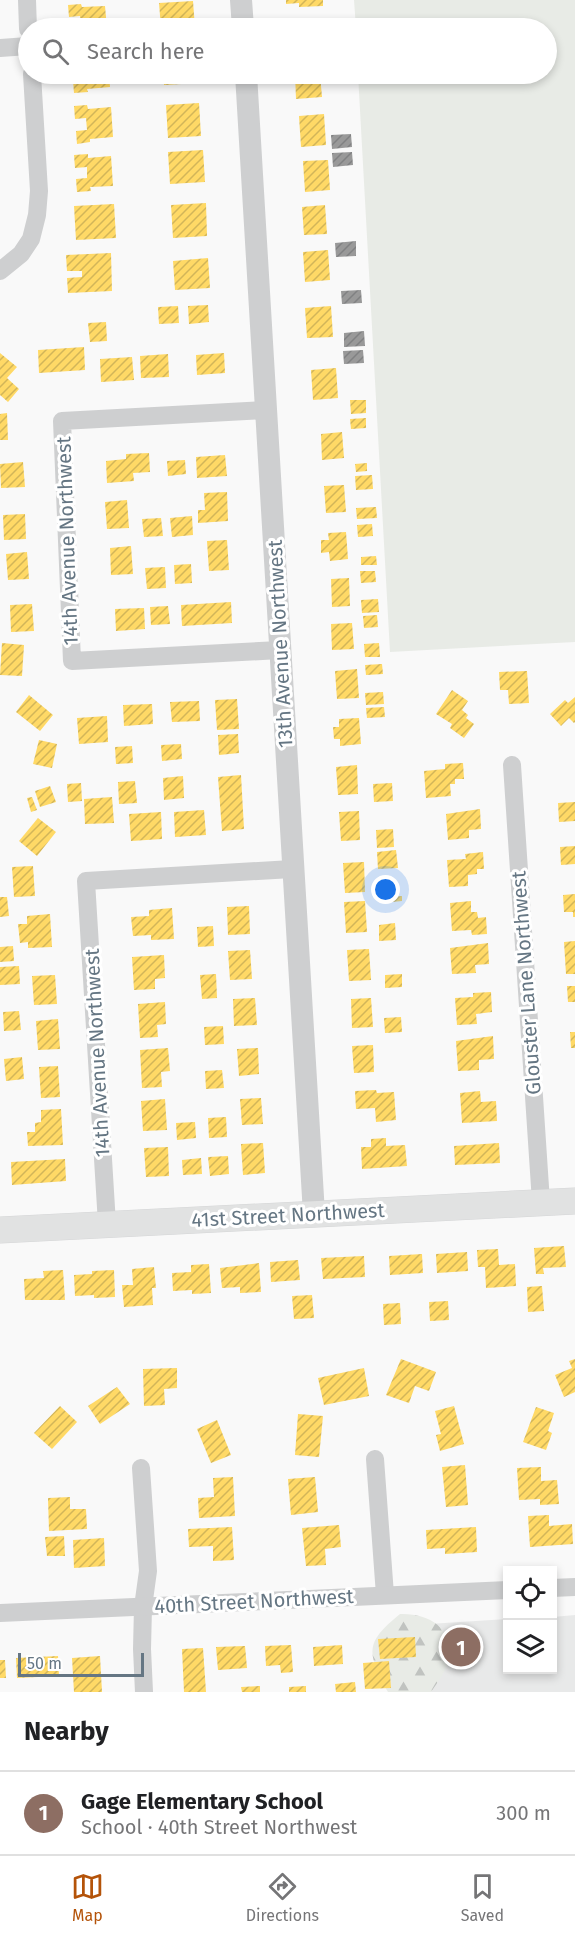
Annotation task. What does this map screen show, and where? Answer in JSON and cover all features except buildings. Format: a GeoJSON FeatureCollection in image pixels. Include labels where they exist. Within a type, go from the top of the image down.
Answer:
{"type":"FeatureCollection","features":[{"type":"Feature","properties":{"kind":"main road","name":"41st Street Northwest"},"geometry":{"type":"LineString","coordinates":[[0,1230],[575,1201]]}},
{"type":"Feature","properties":{"kind":"street"},"geometry":{"type":"LineString","coordinates":[[27,0],[28,18]]}},
{"type":"Feature","properties":{"kind":"street"},"geometry":{"type":"LineString","coordinates":[[241,0],[242,18]]}},
{"type":"Feature","properties":{"kind":"street"},"geometry":{"type":"LineString","coordinates":[[0,48],[18,47]]}},
{"type":"Feature","properties":{"kind":"street"},"geometry":{"type":"LineString","coordinates":[[0,271],[21,254],[31,239],[37,215],[39,191],[33,84]]}},
{"type":"Feature","properties":{"kind":"street","name":"13th Avenue Northwest"},"geometry":{"type":"LineString","coordinates":[[247,84],[314,1214]]}},
{"type":"Feature","properties":{"kind":"street","name":"14th Avenue Northwest"},"geometry":{"type":"LineString","coordinates":[[267,410],[62,421],[72,661],[280,650]]}},
{"type":"Feature","properties":{"kind":"street","name":"Glouster Lane Northwest"},"geometry":{"type":"LineString","coordinates":[[512,765],[541,1202]]}},
{"type":"Feature","properties":{"kind":"street","name":"14th Avenue Northwest"},"geometry":{"type":"LineString","coordinates":[[107,1224],[86,881],[292,869]]}},
{"type":"Feature","properties":{"kind":"street"},"geometry":{"type":"LineString","coordinates":[[375,1459],[385,1595]]}},
{"type":"Feature","properties":{"kind":"street"},"geometry":{"type":"LineString","coordinates":[[141,1468],[148,1572],[143,1607],[144,1692]]}},
{"type":"Feature","properties":{"kind":"street"},"geometry":{"type":"LineString","coordinates":[[557,1588],[575,1587]]}},
{"type":"Feature","properties":{"kind":"street","name":"40th Street Northwest"},"geometry":{"type":"LineString","coordinates":[[0,1614],[503,1590]]}},
{"type":"Feature","properties":{"kind":"shaded area"},"geometry":{"type":"Polygon","coordinates":[[[575,1615],[575,1692],[416,1692],[413,1625],[503,1619],[503,1674],[557,1674],[557,1617],[575,1615]]]}},
{"type":"Feature","properties":{"kind":"green space"},"geometry":{"type":"Polygon","coordinates":[[[354,0],[575,0],[575,642],[390,652],[359,84],[557,84],[557,18],[355,18],[354,0]]]}},
{"type":"Feature","properties":{"kind":"green space"},"geometry":{"type":"Polygon","coordinates":[[[400,1614],[429,1619],[443,1630],[447,1638],[449,1658],[447,1667],[431,1692],[388,1692],[376,1668],[373,1658],[375,1642],[388,1624],[400,1614]]]}},
{"type":"Feature","properties":{"kind":"place","name":"Gage Elementary School"},"geometry":{"type":"Point","coordinates":[461,1647]}}]}
